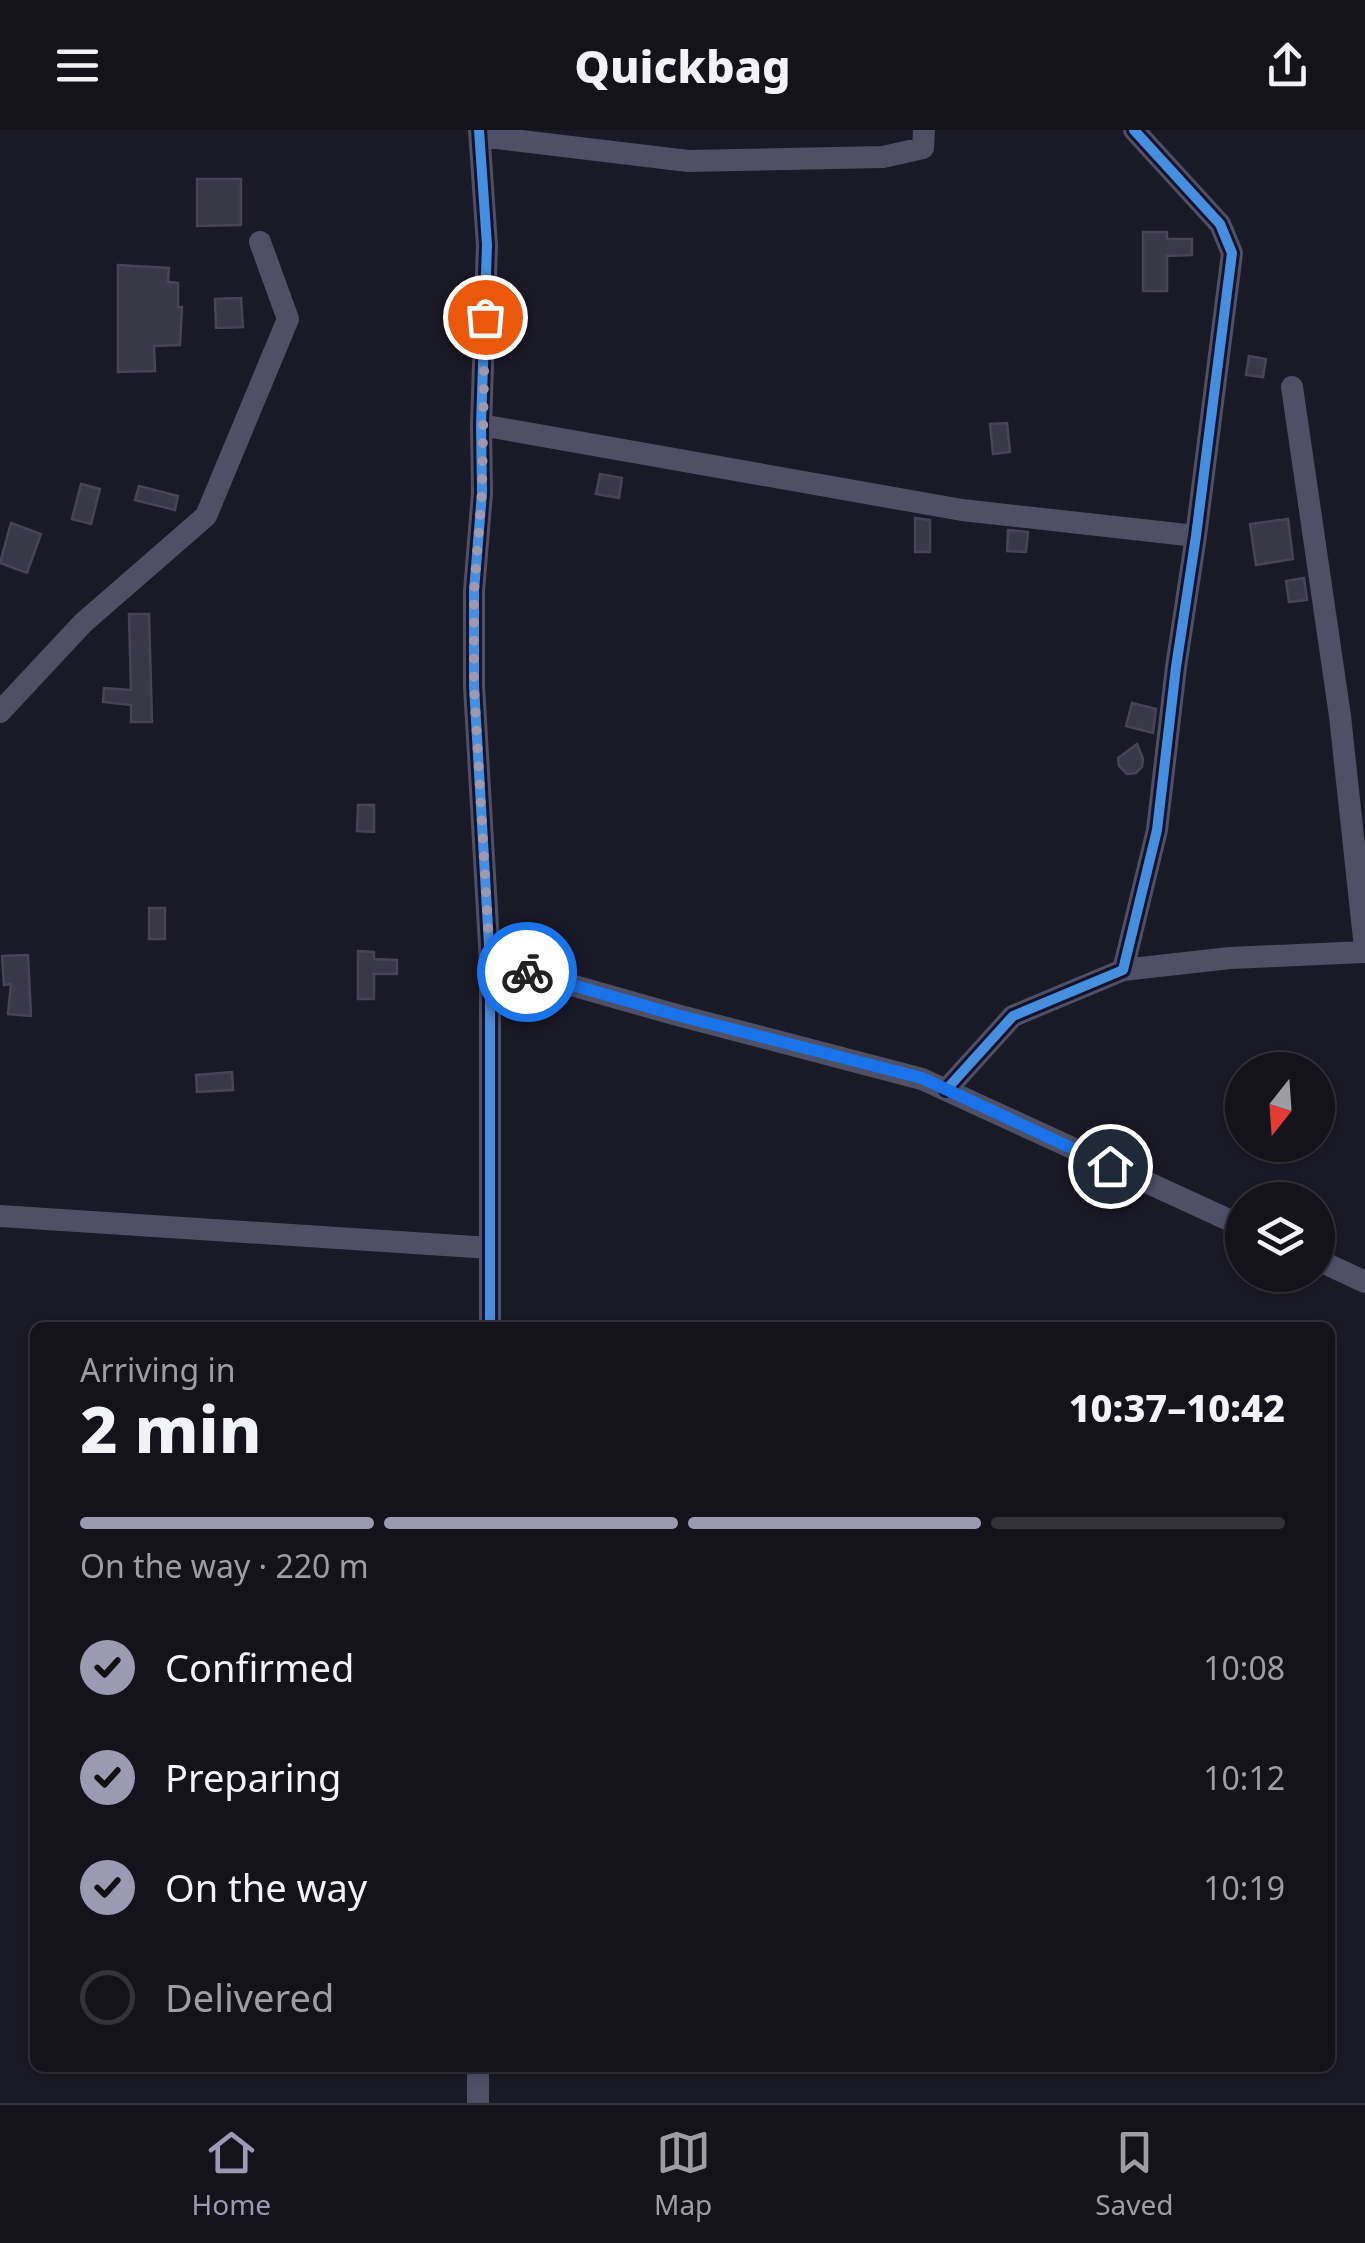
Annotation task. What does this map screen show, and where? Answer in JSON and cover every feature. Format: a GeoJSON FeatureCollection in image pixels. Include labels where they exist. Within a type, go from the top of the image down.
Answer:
{"type":"FeatureCollection","features":[{"type":"Feature","properties":{"kind":"street"},"geometry":{"type":"LineString","coordinates":[[490,1322],[490,962],[474,686],[487,244],[479,133],[688,161],[884,157],[924,148],[924,130]]}},
{"type":"Feature","properties":{"kind":"street"},"geometry":{"type":"LineString","coordinates":[[1123,970],[1157,830],[1232,253],[1220,224],[1134,130]]}},
{"type":"Feature","properties":{"kind":"street"},"geometry":{"type":"LineString","coordinates":[[0,712],[84,623],[206,516],[288,319],[260,242]]}},
{"type":"Feature","properties":{"kind":"street"},"geometry":{"type":"LineString","coordinates":[[946,1090],[1013,1016],[1123,970],[1230,958],[1365,950],[1340,716],[1292,387]]}},
{"type":"Feature","properties":{"kind":"street"},"geometry":{"type":"LineString","coordinates":[[481,425],[962,510],[1196,536]]}},
{"type":"Feature","properties":{"kind":"street"},"geometry":{"type":"LineString","coordinates":[[490,962],[922,1078],[1225,1218]]}},
{"type":"Feature","properties":{"kind":"street"},"geometry":{"type":"LineString","coordinates":[[0,1216],[490,1248]]}},
{"type":"Feature","properties":{"kind":"street"},"geometry":{"type":"LineString","coordinates":[[1335,1268],[1365,1282]]}},
{"type":"Feature","properties":{"kind":"street"},"geometry":{"type":"LineString","coordinates":[[478,2072],[478,2103]]}},
{"type":"Feature","properties":{"kind":"building"},"geometry":{"type":"Polygon","coordinates":[[[197,179],[241,179],[241,225],[197,226],[197,179]]]}},
{"type":"Feature","properties":{"kind":"building"},"geometry":{"type":"Polygon","coordinates":[[[1143,232],[1167,232],[1167,239],[1192,239],[1192,255],[1167,256],[1167,291],[1143,291],[1143,232]]]}},
{"type":"Feature","properties":{"kind":"building"},"geometry":{"type":"Polygon","coordinates":[[[118,265],[169,268],[168,282],[178,283],[178,307],[182,307],[180,345],[154,346],[155,371],[118,372],[118,265]]]}},
{"type":"Feature","properties":{"kind":"building"},"geometry":{"type":"Polygon","coordinates":[[[241,298],[243,327],[216,328],[215,299],[241,298]]]}},
{"type":"Feature","properties":{"kind":"building"},"geometry":{"type":"Polygon","coordinates":[[[1249,356],[1266,359],[1263,377],[1246,375],[1249,356]]]}},
{"type":"Feature","properties":{"kind":"building"},"geometry":{"type":"Polygon","coordinates":[[[1007,423],[1010,452],[993,454],[990,424],[1007,423]]]}},
{"type":"Feature","properties":{"kind":"building"},"geometry":{"type":"Polygon","coordinates":[[[600,474],[622,478],[619,498],[596,494],[600,474]]]}},
{"type":"Feature","properties":{"kind":"building"},"geometry":{"type":"Polygon","coordinates":[[[81,484],[100,489],[91,524],[72,519],[81,484]]]}},
{"type":"Feature","properties":{"kind":"building"},"geometry":{"type":"Polygon","coordinates":[[[139,486],[178,496],[175,510],[135,500],[139,486]]]}},
{"type":"Feature","properties":{"kind":"building"},"geometry":{"type":"Polygon","coordinates":[[[915,518],[930,520],[930,552],[915,552],[915,518]]]}},
{"type":"Feature","properties":{"kind":"building"},"geometry":{"type":"Polygon","coordinates":[[[1288,519],[1293,559],[1256,565],[1250,524],[1288,519]]]}},
{"type":"Feature","properties":{"kind":"building"},"geometry":{"type":"Polygon","coordinates":[[[11,523],[41,534],[27,573],[0,563],[11,523]]]}},
{"type":"Feature","properties":{"kind":"building"},"geometry":{"type":"Polygon","coordinates":[[[1008,530],[1028,532],[1026,552],[1007,551],[1008,530]]]}},
{"type":"Feature","properties":{"kind":"building"},"geometry":{"type":"Polygon","coordinates":[[[1304,578],[1307,600],[1289,602],[1286,581],[1304,578]]]}},
{"type":"Feature","properties":{"kind":"building"},"geometry":{"type":"Polygon","coordinates":[[[129,614],[149,614],[152,722],[131,722],[131,705],[103,702],[104,688],[131,690],[129,614]]]}},
{"type":"Feature","properties":{"kind":"building"},"geometry":{"type":"Polygon","coordinates":[[[1132,703],[1156,709],[1153,733],[1126,726],[1132,703]]]}},
{"type":"Feature","properties":{"kind":"building"},"geometry":{"type":"Polygon","coordinates":[[[1137,744],[1142,767],[1127,774],[1119,766],[1118,758],[1137,744]]]}},
{"type":"Feature","properties":{"kind":"building"},"geometry":{"type":"Polygon","coordinates":[[[358,805],[374,805],[374,832],[357,831],[358,805]]]}},
{"type":"Feature","properties":{"kind":"building"},"geometry":{"type":"Polygon","coordinates":[[[149,908],[165,908],[165,939],[149,939],[149,908]]]}},
{"type":"Feature","properties":{"kind":"building"},"geometry":{"type":"Polygon","coordinates":[[[358,951],[374,952],[374,959],[397,960],[397,974],[374,974],[374,999],[358,999],[358,951]]]}},
{"type":"Feature","properties":{"kind":"building"},"geometry":{"type":"Polygon","coordinates":[[[28,955],[31,1016],[8,1014],[11,984],[4,985],[2,956],[28,955]]]}},
{"type":"Feature","properties":{"kind":"building"},"geometry":{"type":"Polygon","coordinates":[[[232,1072],[233,1090],[197,1092],[196,1075],[232,1072]]]}},
{"type":"Feature","properties":{"kind":"cycle path"},"geometry":{"type":"LineString","coordinates":[[479,130],[487,245],[474,686],[490,962],[490,1322]]}},
{"type":"Feature","properties":{"kind":"cycle path"},"geometry":{"type":"LineString","coordinates":[[946,1090],[1013,1016],[1123,970],[1157,830],[1232,253],[1220,224],[1134,130]]}},
{"type":"Feature","properties":{"kind":"way so far"},"geometry":{"type":"LineString","coordinates":[[485,317],[474,686],[490,962],[527,972]]}},
{"type":"Feature","properties":{"kind":"route"},"geometry":{"type":"LineString","coordinates":[[527,972],[922,1078],[1110,1166]]}}]}
